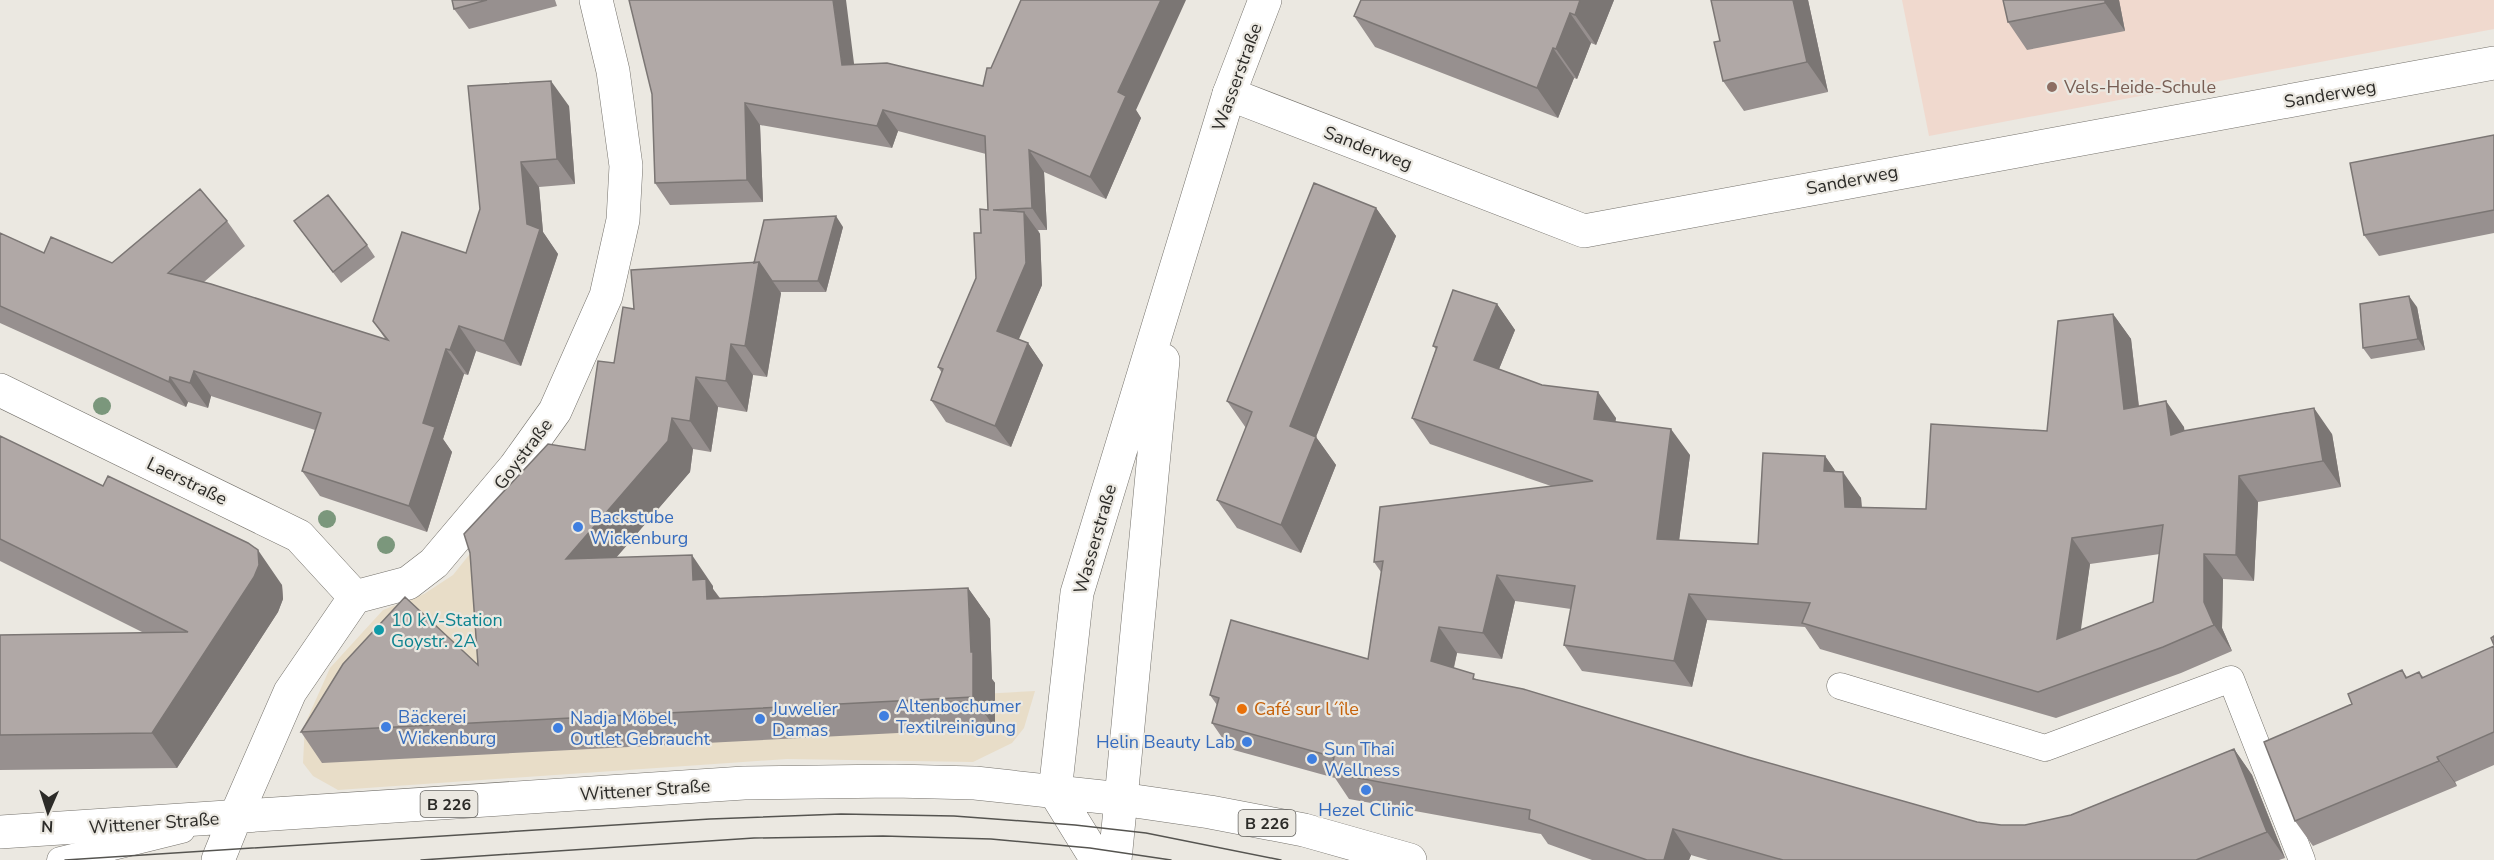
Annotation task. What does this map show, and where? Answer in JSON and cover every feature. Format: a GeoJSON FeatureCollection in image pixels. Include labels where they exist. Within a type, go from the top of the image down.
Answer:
{"type":"FeatureCollection","features":[{"type":"Feature","properties":{"kind":"street","name":"Goystraße"},"geometry":{"type":"LineString","coordinates":[[355,597],[408,583],[434,563],[508,476],[555,411],[606,296],[623,220],[626,166],[613,71],[596,0]]}},
{"type":"Feature","properties":{"kind":"street","name":"Wasserstraße"},"geometry":{"type":"LineString","coordinates":[[1055,792],[1077,593],[1229,94],[1265,0]]}},
{"type":"Feature","properties":{"kind":"street","name":"Sanderweg"},"geometry":{"type":"LineString","coordinates":[[1229,94],[1584,231],[2494,63]]}},
{"type":"Feature","properties":{"kind":"street","name":"Wasserstraße"},"geometry":{"type":"LineString","coordinates":[[1121,799],[1169,292]]}},
{"type":"Feature","properties":{"kind":"street","name":"Laerstraße"},"geometry":{"type":"LineString","coordinates":[[0,390],[300,536],[355,597]]}},
{"type":"Feature","properties":{"kind":"street"},"geometry":{"type":"LineString","coordinates":[[235,818],[290,692],[355,597]]}},
{"type":"Feature","properties":{"kind":"street","name":"Wittener Straße"},"geometry":{"type":"LineString","coordinates":[[0,832],[663,788],[811,781],[975,783],[1121,799],[1210,812],[1304,830],[1410,860]]}},
{"type":"Feature","properties":{"kind":"street"},"geometry":{"type":"LineString","coordinates":[[1055,792],[1097,860]]}},
{"type":"Feature","properties":{"kind":"street"},"geometry":{"type":"LineString","coordinates":[[1115,860],[1121,799]]}},
{"type":"Feature","properties":{"kind":"street","name":"Wittener Straße"},"geometry":{"type":"LineString","coordinates":[[218,860],[235,818]]}},
{"type":"Feature","properties":{"kind":"lane"},"geometry":{"type":"LineString","coordinates":[[1840,686],[2045,748],[2231,679],[2302,860]]}},
{"type":"Feature","properties":{"kind":"lane"},"geometry":{"type":"LineString","coordinates":[[60,860],[235,818]]}},
{"type":"Feature","properties":{"kind":"shaded area","name":"Vels-Heide-Schule"},"geometry":{"type":"Polygon","coordinates":[[[1902,0],[2494,0],[2494,29],[1929,136],[1902,0]]]}},
{"type":"Feature","properties":{"kind":"shaded area"},"geometry":{"type":"Polygon","coordinates":[[[505,510],[477,684],[475,661],[450,663],[414,725],[1035,691],[1024,728],[1012,743],[973,762],[787,759],[338,790],[313,776],[303,763],[305,724],[330,668],[383,610],[424,594],[453,575],[505,510]]]}},
{"type":"Feature","properties":{"kind":"building"},"geometry":{"type":"Polygon","coordinates":[[[452,0],[487,0],[454,9],[452,0]]]}},
{"type":"Feature","properties":{"kind":"building"},"geometry":{"type":"Polygon","coordinates":[[[629,0],[833,0],[842,65],[887,63],[983,86],[987,68],[991,68],[1021,0],[1161,0],[1118,92],[1126,96],[1090,177],[1029,150],[1032,208],[993,210],[1024,212],[1026,263],[997,331],[1028,343],[995,426],[931,400],[943,369],[938,367],[976,278],[974,233],[981,233],[980,209],[988,210],[985,136],[883,110],[877,126],[745,103],[747,180],[655,183],[652,94],[629,0]]]}},
{"type":"Feature","properties":{"kind":"building"},"geometry":{"type":"Polygon","coordinates":[[[1361,0],[1580,0],[1575,15],[1570,13],[1537,88],[1354,16],[1361,0]]]}},
{"type":"Feature","properties":{"kind":"building"},"geometry":{"type":"Polygon","coordinates":[[[1711,0],[1793,0],[1807,62],[1723,81],[1714,42],[1720,41],[1711,0]]]}},
{"type":"Feature","properties":{"kind":"building"},"geometry":{"type":"Polygon","coordinates":[[[2003,0],[2105,0],[2105,3],[2008,22],[2003,0]]]}},
{"type":"Feature","properties":{"kind":"building"},"geometry":{"type":"Polygon","coordinates":[[[551,81],[557,159],[521,162],[527,224],[540,229],[504,341],[459,326],[450,350],[446,349],[423,423],[435,427],[409,506],[302,471],[321,413],[194,371],[190,383],[170,377],[169,382],[0,306],[0,233],[44,253],[51,237],[112,263],[200,189],[227,221],[168,273],[211,284],[388,340],[373,321],[402,232],[466,253],[480,209],[468,86],[551,81]]]}},
{"type":"Feature","properties":{"kind":"building"},"geometry":{"type":"Polygon","coordinates":[[[2494,135],[2494,210],[2364,235],[2350,163],[2494,135]]]}},
{"type":"Feature","properties":{"kind":"building"},"geometry":{"type":"Polygon","coordinates":[[[1314,183],[1376,208],[1290,426],[1316,437],[1281,525],[1217,500],[1252,412],[1227,401],[1314,183]]]}},
{"type":"Feature","properties":{"kind":"building"},"geometry":{"type":"Polygon","coordinates":[[[328,195],[367,245],[333,272],[294,221],[328,195]]]}},
{"type":"Feature","properties":{"kind":"building"},"geometry":{"type":"Polygon","coordinates":[[[836,216],[818,281],[772,281],[759,262],[754,263],[764,220],[836,216]]]}},
{"type":"Feature","properties":{"kind":"building"},"geometry":{"type":"Polygon","coordinates":[[[759,262],[745,346],[731,344],[726,381],[696,377],[690,421],[672,418],[668,441],[566,559],[692,555],[693,580],[706,579],[707,599],[968,588],[971,652],[973,652],[973,697],[301,732],[343,664],[405,597],[478,665],[470,553],[464,534],[548,444],[585,450],[598,361],[614,363],[623,307],[634,309],[631,270],[759,262]]]}},
{"type":"Feature","properties":{"kind":"building"},"geometry":{"type":"Polygon","coordinates":[[[1453,290],[1497,304],[1474,360],[1542,385],[1598,392],[1594,419],[1671,429],[1657,539],[1758,544],[1763,453],[1825,456],[1824,471],[1843,472],[1845,507],[1926,509],[1931,424],[2047,431],[2058,321],[2113,314],[2124,409],[2166,401],[2171,435],[2314,408],[2323,461],[2239,476],[2236,555],[2204,554],[2204,602],[2214,625],[2163,647],[2038,692],[1802,623],[1810,603],[1689,594],[1674,661],[1564,645],[1575,586],[1497,575],[1483,633],[1439,627],[1431,661],[1474,674],[1473,679],[1523,689],[1748,757],[1977,822],[2001,825],[2025,825],[2071,815],[2234,749],[2267,832],[2196,860],[1783,860],[1673,829],[1664,860],[1647,860],[1529,819],[1530,810],[1331,773],[1334,757],[1212,723],[1219,698],[1210,695],[1231,620],[1368,659],[1383,561],[1374,562],[1380,507],[1593,481],[1412,418],[1437,347],[1433,346],[1453,290]],[[2163,525],[2072,538],[2057,639],[2153,602],[2163,525]]]}},
{"type":"Feature","properties":{"kind":"building"},"geometry":{"type":"Polygon","coordinates":[[[2409,296],[2418,339],[2363,348],[2360,304],[2409,296]]]}},
{"type":"Feature","properties":{"kind":"building"},"geometry":{"type":"Polygon","coordinates":[[[0,436],[103,486],[108,476],[248,543],[258,550],[259,565],[254,577],[152,733],[0,735],[0,635],[188,632],[0,539],[0,436]]]}},
{"type":"Feature","properties":{"kind":"building"},"geometry":{"type":"Polygon","coordinates":[[[2494,646],[2494,732],[2437,757],[2439,761],[2295,821],[2264,742],[2352,704],[2348,694],[2402,670],[2406,678],[2419,672],[2422,678],[2494,646]]]}},
{"type":"Feature","properties":{"kind":"tram line"},"geometry":{"type":"LineString","coordinates":[[65,860],[710,819],[841,814],[954,816],[1075,825],[1146,833],[1281,860]]}},
{"type":"Feature","properties":{"kind":"tram line"},"geometry":{"type":"LineString","coordinates":[[421,860],[754,838],[883,836],[991,839],[1090,848],[1171,860]]}},
{"type":"Feature","properties":{"kind":"place","name":"Vels-Heide-Schule"},"geometry":{"type":"Point","coordinates":[2052,87]}},
{"type":"Feature","properties":{"kind":"place","name":"Backstube Wickenburg"},"geometry":{"type":"Point","coordinates":[578,527]}},
{"type":"Feature","properties":{"kind":"place","name":"10 kV-Station Goystr. 2A"},"geometry":{"type":"Point","coordinates":[379,630]}},
{"type":"Feature","properties":{"kind":"place","name":"Café sur l´île"},"geometry":{"type":"Point","coordinates":[1242,709]}},
{"type":"Feature","properties":{"kind":"place","name":"Altenbochumer Textilreinigung"},"geometry":{"type":"Point","coordinates":[884,716]}},
{"type":"Feature","properties":{"kind":"place","name":"Juwelier Damas"},"geometry":{"type":"Point","coordinates":[760,719]}},
{"type":"Feature","properties":{"kind":"place","name":"Bäckerei Wickenburg"},"geometry":{"type":"Point","coordinates":[386,727]}},
{"type":"Feature","properties":{"kind":"place","name":"Nadja Möbel, Outlet Gebraucht"},"geometry":{"type":"Point","coordinates":[558,728]}},
{"type":"Feature","properties":{"kind":"place","name":"Helin Beauty Lab"},"geometry":{"type":"Point","coordinates":[1247,742]}},
{"type":"Feature","properties":{"kind":"place","name":"Sun Thai Wellness"},"geometry":{"type":"Point","coordinates":[1312,759]}},
{"type":"Feature","properties":{"kind":"place","name":"Hezel Clinic"},"geometry":{"type":"Point","coordinates":[1366,790]}}]}
